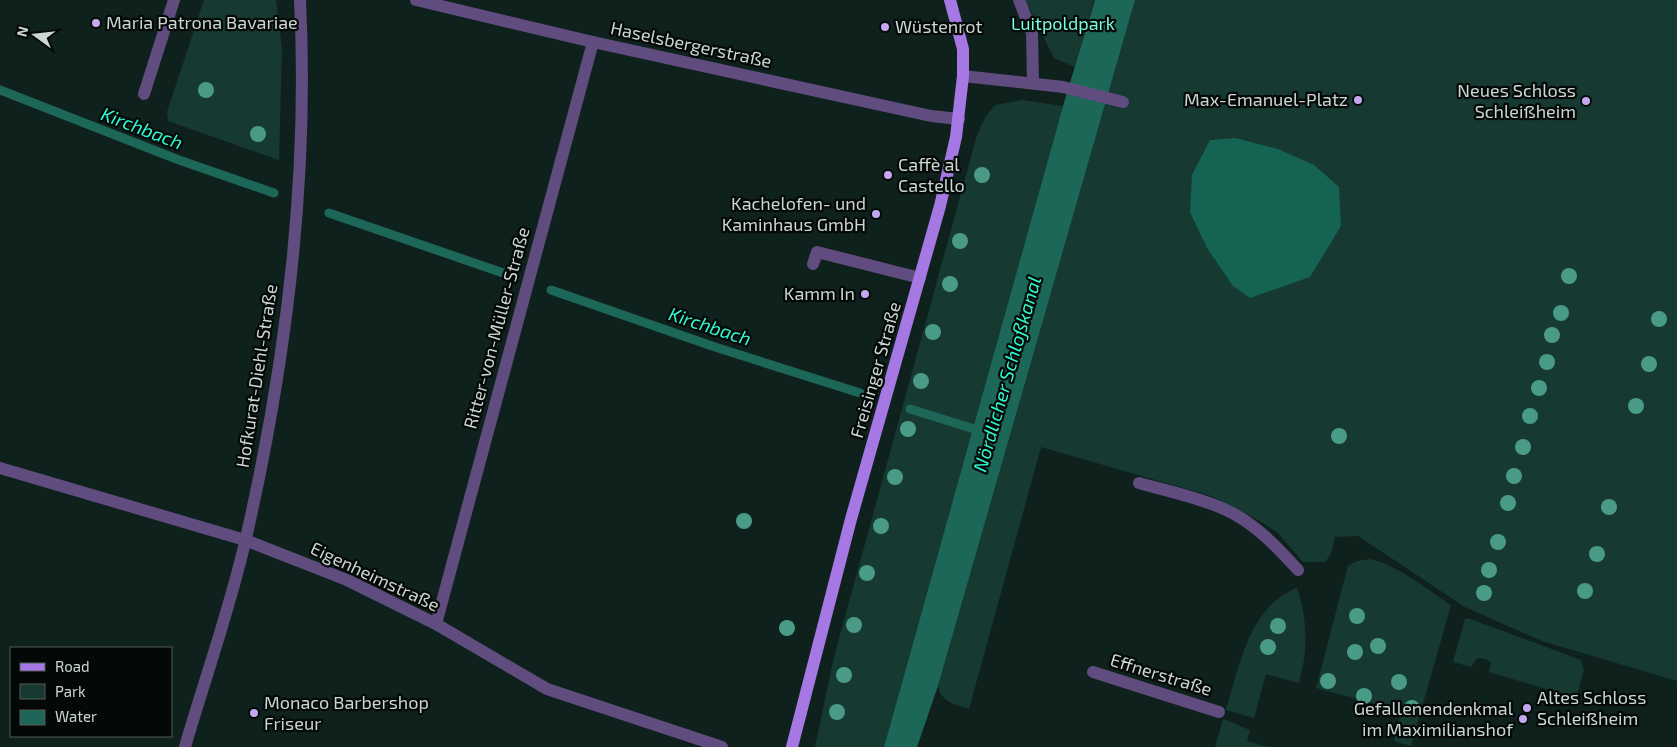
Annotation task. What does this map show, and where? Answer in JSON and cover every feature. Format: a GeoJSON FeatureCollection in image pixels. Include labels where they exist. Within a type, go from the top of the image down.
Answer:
{"type":"FeatureCollection","features":[{"type":"Feature","properties":{"kind":"main road","name":"Freisinger Straße"},"geometry":{"type":"LineString","coordinates":[[792,747],[852,518],[940,206],[959,119],[963,76],[963,49],[950,0]]}},
{"type":"Feature","properties":{"kind":"street"},"geometry":{"type":"LineString","coordinates":[[144,94],[174,0]]}},
{"type":"Feature","properties":{"kind":"street","name":"Hofkurat-Diehl-Straße"},"geometry":{"type":"LineString","coordinates":[[184,747],[246,540],[270,418],[294,234],[302,119],[300,0]]}},
{"type":"Feature","properties":{"kind":"street","name":"Haselsbergerstraße"},"geometry":{"type":"LineString","coordinates":[[416,0],[593,42],[932,116],[959,119]]}},
{"type":"Feature","properties":{"kind":"street"},"geometry":{"type":"LineString","coordinates":[[1019,0],[1032,33],[1033,82]]}},
{"type":"Feature","properties":{"kind":"street","name":"Ritter-von-Müller-Straße"},"geometry":{"type":"LineString","coordinates":[[436,624],[593,42]]}},
{"type":"Feature","properties":{"kind":"street"},"geometry":{"type":"LineString","coordinates":[[963,76],[1033,82],[1063,87],[1120,101]]}},
{"type":"Feature","properties":{"kind":"street"},"geometry":{"type":"LineString","coordinates":[[813,264],[817,252],[920,278]]}},
{"type":"Feature","properties":{"kind":"street","name":"Eigenheimstraße"},"geometry":{"type":"LineString","coordinates":[[0,468],[246,540],[347,580],[436,624],[547,689],[722,747]]}},
{"type":"Feature","properties":{"kind":"street"},"geometry":{"type":"LineString","coordinates":[[1139,483],[1225,509],[1260,532],[1298,570]]}},
{"type":"Feature","properties":{"kind":"street","name":"Effnerstraße"},"geometry":{"type":"LineString","coordinates":[[1093,672],[1219,712]]}},
{"type":"Feature","properties":{"kind":"green space"},"geometry":{"type":"Polygon","coordinates":[[[204,0],[276,0],[282,49],[279,160],[168,121],[167,112],[204,0]]]}},
{"type":"Feature","properties":{"kind":"green space","name":"Luitpoldpark"},"geometry":{"type":"Polygon","coordinates":[[[1025,0],[1094,0],[1075,67],[1054,58],[1025,0]]]}},
{"type":"Feature","properties":{"kind":"green space"},"geometry":{"type":"Polygon","coordinates":[[[1135,0],[1677,0],[1677,681],[1542,641],[1465,607],[1358,536],[1335,537],[1331,554],[1325,562],[1303,562],[1278,533],[1260,521],[1211,496],[1041,447],[969,709],[949,702],[942,696],[938,686],[1135,0]]]}},
{"type":"Feature","properties":{"kind":"green space"},"geometry":{"type":"Polygon","coordinates":[[[1022,100],[1063,106],[884,747],[815,747],[834,657],[977,135],[986,116],[995,105],[1022,100]]]}},
{"type":"Feature","properties":{"kind":"green space"},"geometry":{"type":"Polygon","coordinates":[[[1371,559],[1392,567],[1451,605],[1411,746],[1394,741],[1401,711],[1316,688],[1348,566],[1357,561],[1371,559]]]}},
{"type":"Feature","properties":{"kind":"green space"},"geometry":{"type":"Polygon","coordinates":[[[1297,588],[1301,600],[1306,636],[1299,683],[1266,674],[1254,718],[1226,710],[1248,640],[1257,623],[1267,609],[1281,597],[1297,588]]]}},
{"type":"Feature","properties":{"kind":"green space"},"geometry":{"type":"Polygon","coordinates":[[[1468,618],[1581,660],[1584,670],[1576,698],[1489,672],[1491,663],[1486,659],[1477,658],[1471,667],[1453,662],[1465,619],[1468,618]]]}},
{"type":"Feature","properties":{"kind":"green space"},"geometry":{"type":"Polygon","coordinates":[[[1223,719],[1250,730],[1247,741],[1268,747],[1215,747],[1223,719]]]}},
{"type":"Feature","properties":{"kind":"shaded area"},"geometry":{"type":"Polygon","coordinates":[[[1235,138],[1278,149],[1314,165],[1339,187],[1341,226],[1310,277],[1250,298],[1233,286],[1207,248],[1190,212],[1192,175],[1210,140],[1235,138]]]}},
{"type":"Feature","properties":{"kind":"water","name":"Nördlicher Schloßkanal"},"geometry":{"type":"Polygon","coordinates":[[[1095,0],[1135,0],[938,686],[917,747],[884,747],[1063,106],[1095,0]]]}},
{"type":"Feature","properties":{"kind":"waterway","name":"Kirchbach"},"geometry":{"type":"LineString","coordinates":[[0,90],[179,160],[274,193]]}},
{"type":"Feature","properties":{"kind":"waterway","name":"Kirchbach"},"geometry":{"type":"LineString","coordinates":[[329,213],[509,275]]}},
{"type":"Feature","properties":{"kind":"waterway","name":"Kirchbach"},"geometry":{"type":"LineString","coordinates":[[551,290],[715,347],[860,393]]}},
{"type":"Feature","properties":{"kind":"waterway","name":"Kirchbach"},"geometry":{"type":"LineString","coordinates":[[910,409],[984,432]]}},
{"type":"Feature","properties":{"kind":"place","name":"Maria Patrona Bavariae"},"geometry":{"type":"Point","coordinates":[96,23]}},
{"type":"Feature","properties":{"kind":"place","name":"Wüstenrot"},"geometry":{"type":"Point","coordinates":[885,27]}},
{"type":"Feature","properties":{"kind":"place","name":"Max-Emanuel-Platz"},"geometry":{"type":"Point","coordinates":[1358,100]}},
{"type":"Feature","properties":{"kind":"place","name":"Neues Schloss Schleißheim"},"geometry":{"type":"Point","coordinates":[1586,101]}},
{"type":"Feature","properties":{"kind":"place","name":"Caffè al Castello"},"geometry":{"type":"Point","coordinates":[888,175]}},
{"type":"Feature","properties":{"kind":"place","name":"Kachelofen- und Kaminhaus GmbH"},"geometry":{"type":"Point","coordinates":[876,214]}},
{"type":"Feature","properties":{"kind":"place","name":"Kamm In"},"geometry":{"type":"Point","coordinates":[865,294]}},
{"type":"Feature","properties":{"kind":"place","name":"Altes Schloss Schleißheim"},"geometry":{"type":"Point","coordinates":[1527,708]}},
{"type":"Feature","properties":{"kind":"place","name":"Monaco Barbershop Friseur"},"geometry":{"type":"Point","coordinates":[254,713]}},
{"type":"Feature","properties":{"kind":"place","name":"Gefallenendenkmal im Maximilianshof"},"geometry":{"type":"Point","coordinates":[1523,719]}}]}
